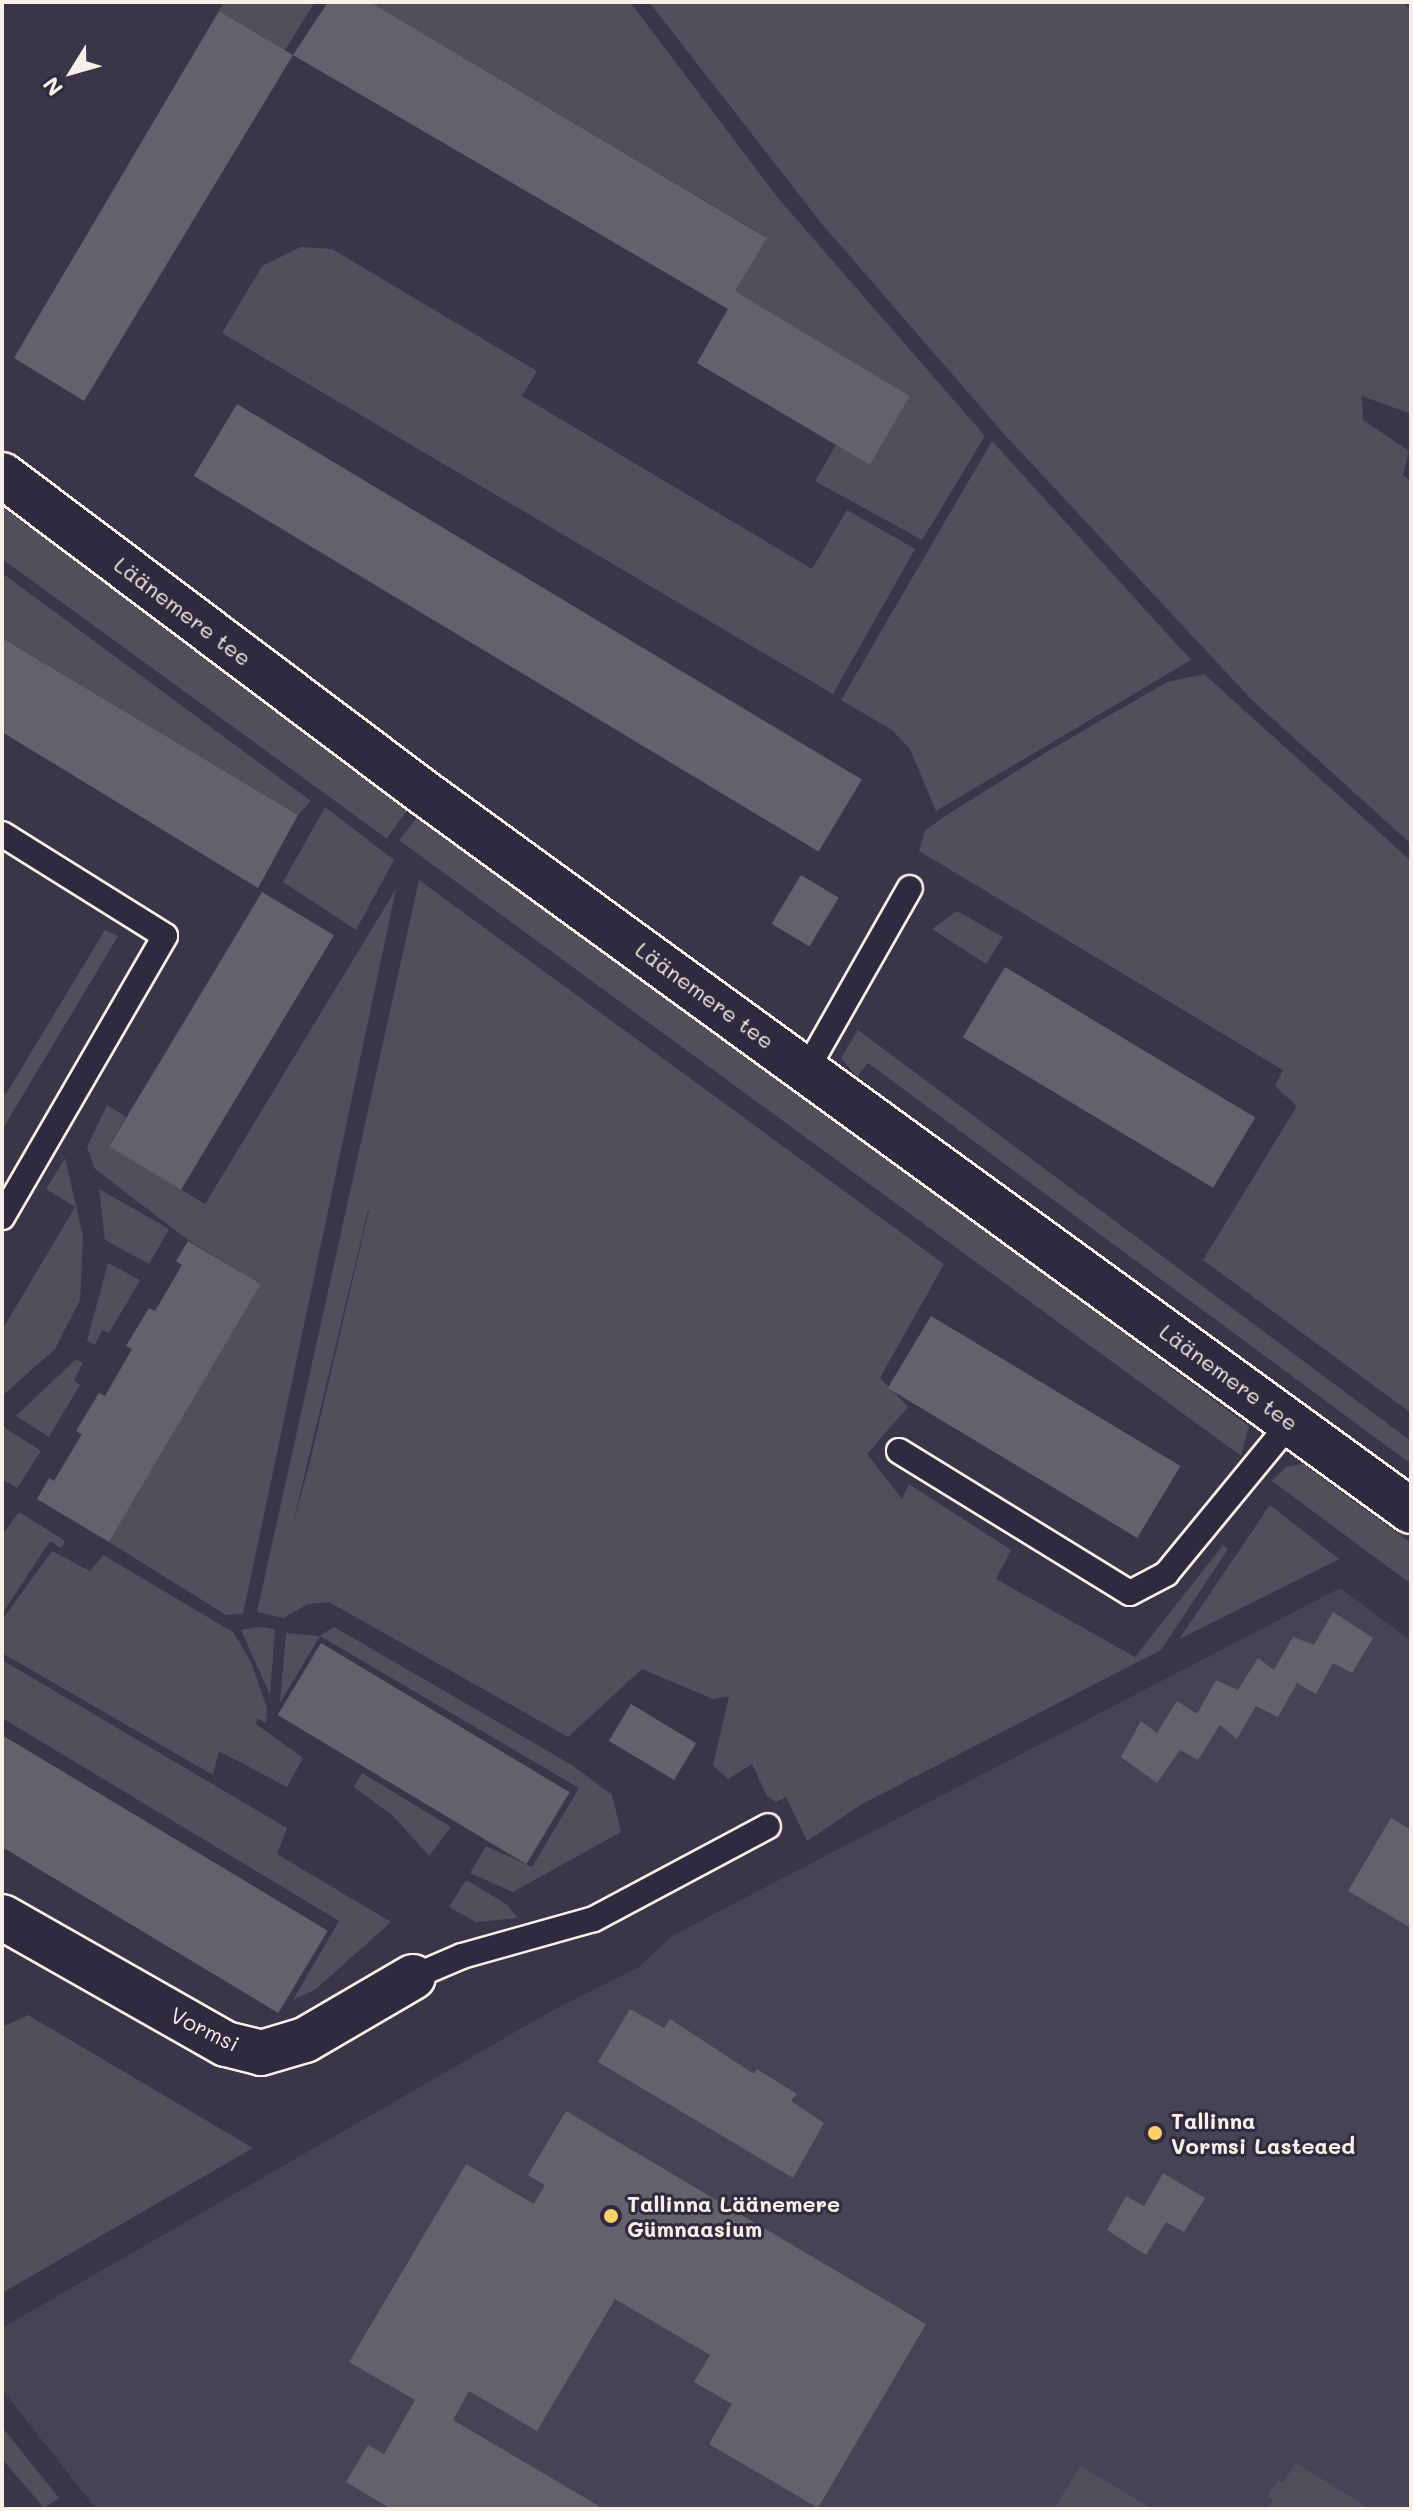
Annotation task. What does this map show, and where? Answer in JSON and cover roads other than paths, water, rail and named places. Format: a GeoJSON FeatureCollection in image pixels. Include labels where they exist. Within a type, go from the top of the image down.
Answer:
{"type":"FeatureCollection","features":[{"type":"Feature","properties":{"kind":"street","name":"Läänemere tee"},"geometry":{"type":"LineString","coordinates":[[2,475],[409,782],[1411,1511]]}},
{"type":"Feature","properties":{"kind":"street","name":"Vormsi"},"geometry":{"type":"LineString","coordinates":[[2,1917],[226,2044],[261,2053],[305,2040],[413,1977]]}},
{"type":"Feature","properties":{"kind":"lane"},"geometry":{"type":"LineString","coordinates":[[2,834],[165,936],[2,1217]]}},
{"type":"Feature","properties":{"kind":"lane"},"geometry":{"type":"LineString","coordinates":[[807,1069],[910,888]]}},
{"type":"Feature","properties":{"kind":"lane"},"geometry":{"type":"LineString","coordinates":[[899,1451],[1130,1593],[1166,1574],[1291,1422]]}},
{"type":"Feature","properties":{"kind":"lane"},"geometry":{"type":"LineString","coordinates":[[413,1977],[462,1956],[594,1919],[768,1826]]}},
{"type":"Feature","properties":{"kind":"place","name":"Tallinna Vormsi Lasteaed"},"geometry":{"type":"Point","coordinates":[1155,2133]}},
{"type":"Feature","properties":{"kind":"place","name":"Tallinna Läänemere Gümnaasium"},"geometry":{"type":"Point","coordinates":[611,2216]}}]}
